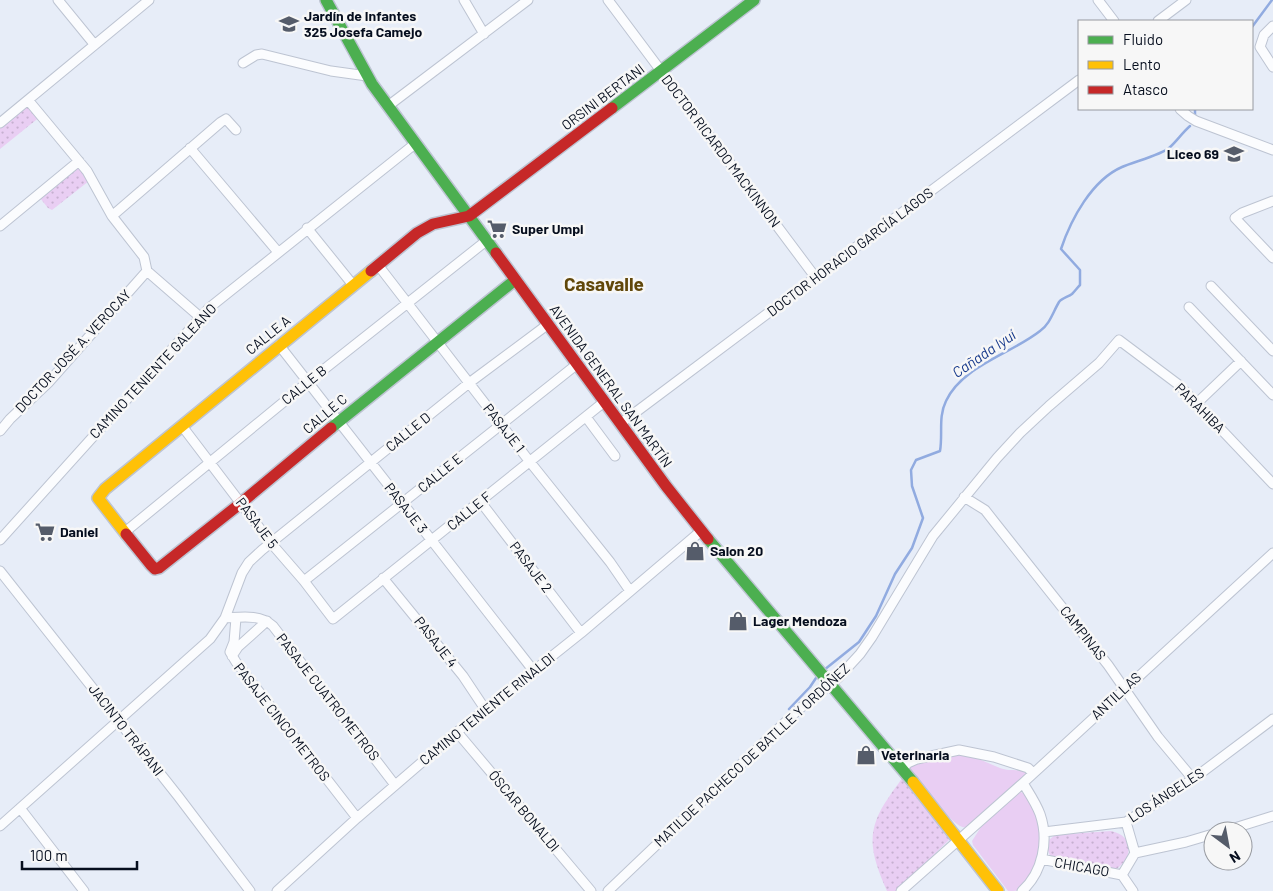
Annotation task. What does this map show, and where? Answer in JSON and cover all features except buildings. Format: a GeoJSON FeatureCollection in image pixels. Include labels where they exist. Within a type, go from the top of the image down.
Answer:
{"type":"FeatureCollection","features":[{"type":"Feature","properties":{"kind":"street"},"geometry":{"type":"LineString","coordinates":[[58,0],[94,44]]}},
{"type":"Feature","properties":{"kind":"street"},"geometry":{"type":"LineString","coordinates":[[0,123],[149,0]]}},
{"type":"Feature","properties":{"kind":"street","name":"AVENIDA GENERAL SAN MARTÍN"},"geometry":{"type":"LineString","coordinates":[[326,0],[367,76],[666,486],[701,531],[960,839],[998,891]]}},
{"type":"Feature","properties":{"kind":"street"},"geometry":{"type":"LineString","coordinates":[[464,0],[484,34]]}},
{"type":"Feature","properties":{"kind":"street"},"geometry":{"type":"LineString","coordinates":[[388,106],[528,0]]}},
{"type":"Feature","properties":{"kind":"street","name":"DOCTOR RICARDO MACKINNON"},"geometry":{"type":"LineString","coordinates":[[608,0],[816,278]]}},
{"type":"Feature","properties":{"kind":"street","name":"ORSINI BERTANI"},"geometry":{"type":"LineString","coordinates":[[468,216],[754,0]]}},
{"type":"Feature","properties":{"kind":"street"},"geometry":{"type":"LineString","coordinates":[[1098,0],[1113,20]]}},
{"type":"Feature","properties":{"kind":"street"},"geometry":{"type":"LineString","coordinates":[[1159,20],[1186,0]]}},
{"type":"Feature","properties":{"kind":"street"},"geometry":{"type":"LineString","coordinates":[[1273,26],[1264,35],[1260,47],[1273,67]]}},
{"type":"Feature","properties":{"kind":"street"},"geometry":{"type":"LineString","coordinates":[[243,62],[262,54],[331,70],[367,76]]}},
{"type":"Feature","properties":{"kind":"street","name":"DOCTOR HORACIO GARCÍA LAGOS"},"geometry":{"type":"LineString","coordinates":[[620,424],[1078,81]]}},
{"type":"Feature","properties":{"kind":"street"},"geometry":{"type":"LineString","coordinates":[[28,100],[91,178],[112,216],[144,257],[147,271],[200,317]]}},
{"type":"Feature","properties":{"kind":"street"},"geometry":{"type":"LineString","coordinates":[[1181,110],[1196,121],[1273,150]]}},
{"type":"Feature","properties":{"kind":"street"},"geometry":{"type":"LineString","coordinates":[[112,216],[221,122],[226,119],[236,130]]}},
{"type":"Feature","properties":{"kind":"street","name":"CAMINO TENIENTE GALEANO"},"geometry":{"type":"LineString","coordinates":[[0,540],[200,317],[307,228],[416,143]]}},
{"type":"Feature","properties":{"kind":"street"},"geometry":{"type":"LineString","coordinates":[[190,148],[278,252]]}},
{"type":"Feature","properties":{"kind":"street"},"geometry":{"type":"LineString","coordinates":[[0,226],[79,161]]}},
{"type":"Feature","properties":{"kind":"street"},"geometry":{"type":"LineString","coordinates":[[1273,201],[1242,212],[1235,218],[1273,258]]}},
{"type":"Feature","properties":{"kind":"street","name":"CALLE A"},"geometry":{"type":"LineString","coordinates":[[125,532],[98,498],[105,489],[279,345],[428,226],[468,216]]}},
{"type":"Feature","properties":{"kind":"street"},"geometry":{"type":"LineString","coordinates":[[307,228],[353,285]]}},
{"type":"Feature","properties":{"kind":"street","name":"CALLE B"},"geometry":{"type":"LineString","coordinates":[[125,532],[308,382],[486,241]]}},
{"type":"Feature","properties":{"kind":"street","name":"PASAJE 1"},"geometry":{"type":"LineString","coordinates":[[378,265],[500,424],[582,526],[630,591]]}},
{"type":"Feature","properties":{"kind":"street","name":"DOCTOR JOSÉ A. VEROCAY"},"geometry":{"type":"LineString","coordinates":[[0,431],[48,382],[147,271]]}},
{"type":"Feature","properties":{"kind":"street","name":"CALLE C"},"geometry":{"type":"LineString","coordinates":[[125,532],[155,569],[162,566],[514,280]]}},
{"type":"Feature","properties":{"kind":"street"},"geometry":{"type":"LineString","coordinates":[[1211,286],[1273,351]]}},
{"type":"Feature","properties":{"kind":"street"},"geometry":{"type":"LineString","coordinates":[[1189,307],[1273,395]]}},
{"type":"Feature","properties":{"kind":"street","name":"CALLE D"},"geometry":{"type":"LineString","coordinates":[[0,826],[202,648],[225,618],[242,573],[249,562],[469,384],[547,325]]}},
{"type":"Feature","properties":{"kind":"street","name":"PARAHIBA"},"geometry":{"type":"LineString","coordinates":[[1119,340],[1179,385],[1273,484]]}},
{"type":"Feature","properties":{"kind":"street","name":"MATILDE PACHECO DE BATLLE Y ORDÓÑEZ"},"geometry":{"type":"LineString","coordinates":[[608,891],[798,710],[845,671],[867,644],[933,536],[964,497],[1020,433],[1099,363],[1119,340]]}},
{"type":"Feature","properties":{"kind":"street","name":"PASAJE 3"},"geometry":{"type":"LineString","coordinates":[[279,345],[533,670]]}},
{"type":"Feature","properties":{"kind":"street"},"geometry":{"type":"LineString","coordinates":[[1197,403],[1241,361]]}},
{"type":"Feature","properties":{"kind":"street","name":"CALLE E"},"geometry":{"type":"LineString","coordinates":[[304,581],[576,365]]}},
{"type":"Feature","properties":{"kind":"street","name":"CALLE F"},"geometry":{"type":"LineString","coordinates":[[333,619],[604,402]]}},
{"type":"Feature","properties":{"kind":"street"},"geometry":{"type":"LineString","coordinates":[[586,417],[615,456]]}},
{"type":"Feature","properties":{"kind":"street","name":"PASAJE 5"},"geometry":{"type":"LineString","coordinates":[[182,426],[271,543],[304,581],[333,619]]}},
{"type":"Feature","properties":{"kind":"street","name":"CAMPINAS"},"geometry":{"type":"LineString","coordinates":[[964,497],[984,510],[996,524],[1125,688],[1158,737],[1193,779]]}},
{"type":"Feature","properties":{"kind":"street","name":"PASAJE 2"},"geometry":{"type":"LineString","coordinates":[[480,501],[581,633]]}},
{"type":"Feature","properties":{"kind":"street","name":"CAMINO TENIENTE RINALDI"},"geometry":{"type":"LineString","coordinates":[[277,891],[357,818],[457,732],[581,633],[701,531]]}},
{"type":"Feature","properties":{"kind":"street","name":"ANTILLAS"},"geometry":{"type":"LineString","coordinates":[[901,891],[1023,783],[1273,553]]}},
{"type":"Feature","properties":{"kind":"street","name":"JACINTO TRÁPANI"},"geometry":{"type":"LineString","coordinates":[[0,571],[250,891]]}},
{"type":"Feature","properties":{"kind":"street","name":"PASAJE 4"},"geometry":{"type":"LineString","coordinates":[[383,578],[463,676],[485,709]]}},
{"type":"Feature","properties":{"kind":"street","name":"PASAJE CUATRO METROS"},"geometry":{"type":"LineString","coordinates":[[225,618],[255,617],[267,621],[277,631],[395,785]]}},
{"type":"Feature","properties":{"kind":"street","name":"PASAJE CINCO METROS"},"geometry":{"type":"LineString","coordinates":[[236,618],[234,642],[230,652],[232,656],[357,818]]}},
{"type":"Feature","properties":{"kind":"street"},"geometry":{"type":"LineString","coordinates":[[232,656],[238,647],[267,621]]}},
{"type":"Feature","properties":{"kind":"street","name":"LOS ÁNGELES"},"geometry":{"type":"LineString","coordinates":[[1044,832],[1126,822],[1193,779],[1273,719]]}},
{"type":"Feature","properties":{"kind":"street","name":"ÓSCAR BONALDI"},"geometry":{"type":"LineString","coordinates":[[457,732],[590,891]]}},
{"type":"Feature","properties":{"kind":"street"},"geometry":{"type":"LineString","coordinates":[[901,769],[917,759],[960,750],[994,757],[1028,768],[1033,773]]}},
{"type":"Feature","properties":{"kind":"street"},"geometry":{"type":"LineString","coordinates":[[1022,891],[1036,874],[1042,860],[1044,845],[1044,832],[1037,806],[1023,783]]}},
{"type":"Feature","properties":{"kind":"street"},"geometry":{"type":"LineString","coordinates":[[20,808],[84,891]]}},
{"type":"Feature","properties":{"kind":"street"},"geometry":{"type":"LineString","coordinates":[[1253,822],[1273,816]]}},
{"type":"Feature","properties":{"kind":"street"},"geometry":{"type":"LineString","coordinates":[[1126,822],[1135,853],[1122,875],[1133,891]]}},
{"type":"Feature","properties":{"kind":"street"},"geometry":{"type":"LineString","coordinates":[[1135,853],[1203,837]]}},
{"type":"Feature","properties":{"kind":"street","name":"CHICAGO"},"geometry":{"type":"LineString","coordinates":[[1042,860],[1122,875]]}},
{"type":"Feature","properties":{"kind":"shaded area"},"geometry":{"type":"Polygon","coordinates":[[[28,100],[41,116],[0,149],[0,123],[28,100]]]}},
{"type":"Feature","properties":{"kind":"shaded area"},"geometry":{"type":"Polygon","coordinates":[[[79,167],[89,181],[52,210],[48,208],[40,198],[79,167]]]}},
{"type":"Feature","properties":{"kind":"shaded area"},"geometry":{"type":"Polygon","coordinates":[[[962,752],[1003,769],[1028,773],[1027,776],[968,827],[960,826],[948,816],[908,769],[911,763],[962,752]]]}},
{"type":"Feature","properties":{"kind":"shaded area"},"geometry":{"type":"Polygon","coordinates":[[[902,778],[949,834],[949,840],[896,891],[887,891],[874,854],[873,832],[881,810],[902,778]]]}},
{"type":"Feature","properties":{"kind":"shaded area"},"geometry":{"type":"Polygon","coordinates":[[[1020,792],[1027,796],[1034,809],[1041,839],[1036,863],[1029,879],[1019,890],[1008,891],[973,845],[972,841],[981,827],[1020,792]]]}},
{"type":"Feature","properties":{"kind":"shaded area"},"geometry":{"type":"Polygon","coordinates":[[[1111,831],[1124,838],[1128,842],[1129,848],[1125,860],[1115,870],[1051,858],[1047,848],[1049,840],[1055,835],[1111,831]]]}},
{"type":"Feature","properties":{"kind":"waterway","name":"Cañada Iyuí"},"geometry":{"type":"LineString","coordinates":[[1253,26],[1272,0]]}},
{"type":"Feature","properties":{"kind":"waterway","name":"Cañada Iyuí"},"geometry":{"type":"LineString","coordinates":[[1195,110],[1195,116]]}},
{"type":"Feature","properties":{"kind":"waterway","name":"Cañada Iyuí"},"geometry":{"type":"LineString","coordinates":[[824,670],[859,642],[876,616],[895,574],[912,548],[923,518],[912,486],[911,470],[916,460],[940,451],[942,413],[953,389],[975,370],[1040,331],[1049,321],[1059,302],[1072,294],[1080,285],[1080,270],[1061,249],[1077,213],[1101,181],[1122,167],[1165,151],[1190,126]]}},
{"type":"Feature","properties":{"kind":"waterway","name":"Cañada Iyuí"},"geometry":{"type":"LineString","coordinates":[[789,709],[816,678]]}},
{"type":"Feature","properties":{"kind":"traffic: fast"},"geometry":{"type":"LineString","coordinates":[[326,0],[372,84],[496,253]]}},
{"type":"Feature","properties":{"kind":"traffic: fast"},"geometry":{"type":"LineString","coordinates":[[612,108],[754,0]]}},
{"type":"Feature","properties":{"kind":"traffic: fast"},"geometry":{"type":"LineString","coordinates":[[331,428],[515,280]]}},
{"type":"Feature","properties":{"kind":"traffic: fast"},"geometry":{"type":"LineString","coordinates":[[708,539],[913,782]]}},
{"type":"Feature","properties":{"kind":"traffic: slow"},"geometry":{"type":"LineString","coordinates":[[126,534],[98,498],[105,489],[371,271]]}},
{"type":"Feature","properties":{"kind":"traffic: slow"},"geometry":{"type":"LineString","coordinates":[[913,782],[998,891]]}},
{"type":"Feature","properties":{"kind":"traffic: jam"},"geometry":{"type":"LineString","coordinates":[[371,271],[417,233],[433,224],[469,216],[612,108]]}},
{"type":"Feature","properties":{"kind":"traffic: jam"},"geometry":{"type":"LineString","coordinates":[[496,253],[666,486],[708,539]]}},
{"type":"Feature","properties":{"kind":"traffic: jam"},"geometry":{"type":"LineString","coordinates":[[126,534],[151,565],[155,569],[159,568],[331,428]]}},
{"type":"Feature","properties":{"kind":"place","name":"Jardín de Infantes 325 Josefa Camejo"},"geometry":{"type":"Point","coordinates":[289,24]}},
{"type":"Feature","properties":{"kind":"place","name":"Liceo 69"},"geometry":{"type":"Point","coordinates":[1234,154]}},
{"type":"Feature","properties":{"kind":"place","name":"Super Umpi"},"geometry":{"type":"Point","coordinates":[497,229]}},
{"type":"Feature","properties":{"kind":"place","name":"Daniel"},"geometry":{"type":"Point","coordinates":[45,532]}},
{"type":"Feature","properties":{"kind":"place","name":"Salon 20"},"geometry":{"type":"Point","coordinates":[695,551]}},
{"type":"Feature","properties":{"kind":"place","name":"Lager Mendoza"},"geometry":{"type":"Point","coordinates":[738,621]}},
{"type":"Feature","properties":{"kind":"place","name":"Veterinaria"},"geometry":{"type":"Point","coordinates":[866,755]}},
{"type":"Feature","properties":{"kind":"district","name":"Casavalle"},"geometry":{"type":"Point","coordinates":[604,284]}}]}
